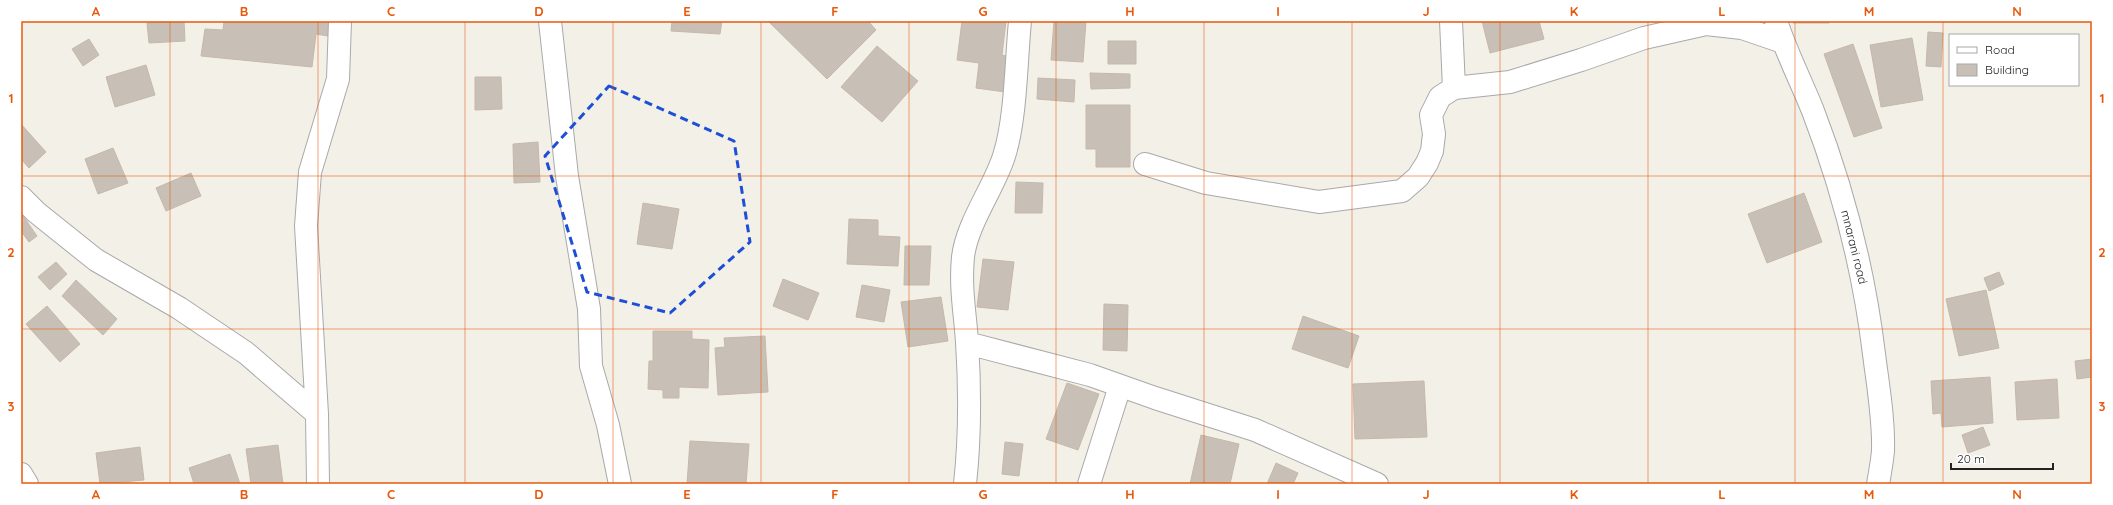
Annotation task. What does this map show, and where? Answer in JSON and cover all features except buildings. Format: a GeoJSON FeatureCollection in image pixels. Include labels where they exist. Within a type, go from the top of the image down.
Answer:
{"type":"FeatureCollection","features":[{"type":"Feature","properties":{"kind":"street"},"geometry":{"type":"LineString","coordinates":[[318,484],[317,414],[306,226],[310,172],[338,79],[340,21]]}},
{"type":"Feature","properties":{"kind":"street"},"geometry":{"type":"LineString","coordinates":[[550,21],[567,176],[589,309],[591,366],[608,425],[620,484]]}},
{"type":"Feature","properties":{"kind":"street"},"geometry":{"type":"LineString","coordinates":[[965,484],[968,457],[967,343],[960,286],[963,255],[975,222],[1004,156],[1011,120],[1020,21]]}},
{"type":"Feature","properties":{"kind":"street"},"geometry":{"type":"LineString","coordinates":[[1451,21],[1454,88]]}},
{"type":"Feature","properties":{"kind":"street","name":"mnarani road"},"geometry":{"type":"LineString","coordinates":[[1776,21],[1783,42],[1813,111],[1833,169],[1856,247],[1869,313],[1879,387],[1883,451],[1878,484]]}},
{"type":"Feature","properties":{"kind":"street"},"geometry":{"type":"LineString","coordinates":[[1145,164],[1206,183],[1320,202],[1402,191],[1418,177],[1427,163],[1432,151],[1434,134],[1431,115],[1440,98],[1454,88],[1510,82],[1581,60],[1644,38],[1706,24],[1742,28],[1783,42]]}},
{"type":"Feature","properties":{"kind":"street"},"geometry":{"type":"LineString","coordinates":[[21,197],[36,212],[96,260],[179,308],[246,352],[317,414]]}},
{"type":"Feature","properties":{"kind":"street"},"geometry":{"type":"LineString","coordinates":[[967,343],[1090,375],[1255,430],[1377,484]]}},
{"type":"Feature","properties":{"kind":"street"},"geometry":{"type":"LineString","coordinates":[[1089,484],[1120,386]]}},
{"type":"Feature","properties":{"kind":"street"},"geometry":{"type":"LineString","coordinates":[[21,474],[28,484]]}},
{"type":"Feature","properties":{"kind":"highlighted area"},"geometry":{"type":"Polygon","coordinates":[[[609,86],[734,141],[750,242],[670,313],[587,292],[545,156],[609,86]]]}}]}
